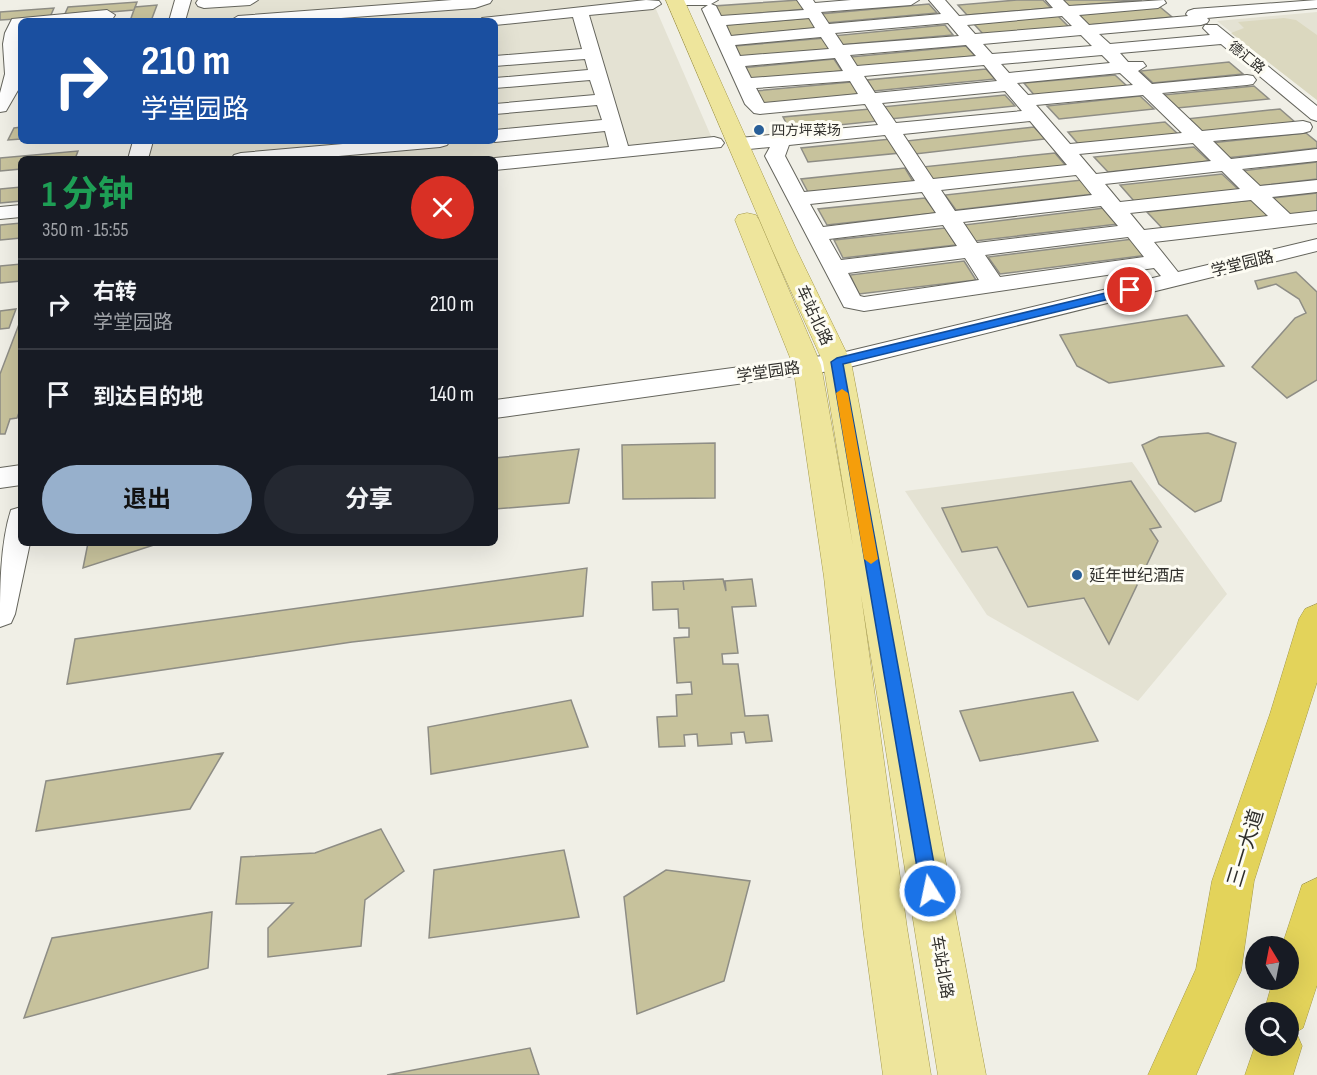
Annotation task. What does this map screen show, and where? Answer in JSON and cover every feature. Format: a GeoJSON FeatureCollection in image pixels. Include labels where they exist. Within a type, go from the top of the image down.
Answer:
{"type":"FeatureCollection","features":[{"type":"Feature","properties":{"kind":"highway","name":"三一大道"},"geometry":{"type":"LineString","coordinates":[[1172,1075],[1218,971],[1233,881],[1289,714],[1317,619]]}},
{"type":"Feature","properties":{"kind":"highway"},"geometry":{"type":"LineString","coordinates":[[1290,1002],[1317,900]]}},
{"type":"Feature","properties":{"kind":"highway"},"geometry":{"type":"LineString","coordinates":[[1269,1075],[1275,1056]]}},
{"type":"Feature","properties":{"kind":"main road"},"geometry":{"type":"LineString","coordinates":[[664,2],[723,164]]}},
{"type":"Feature","properties":{"kind":"main road","name":"车站北路"},"geometry":{"type":"LineString","coordinates":[[664,2],[739,144],[822,364],[962,1075]]}},
{"type":"Feature","properties":{"kind":"main road","name":"车站北路"},"geometry":{"type":"LineString","coordinates":[[737,197],[822,364],[842,577],[885,928],[907,1075]]}},
{"type":"Feature","properties":{"kind":"street"},"geometry":{"type":"LineString","coordinates":[[178,18],[183,0]]}},
{"type":"Feature","properties":{"kind":"street"},"geometry":{"type":"LineString","coordinates":[[200,18],[204,2],[250,0]]}},
{"type":"Feature","properties":{"kind":"street"},"geometry":{"type":"LineString","coordinates":[[258,18],[298,12],[399,10],[475,3],[484,0]]}},
{"type":"Feature","properties":{"kind":"street"},"geometry":{"type":"LineString","coordinates":[[725,41],[816,17],[911,0]]}},
{"type":"Feature","properties":{"kind":"street"},"geometry":{"type":"LineString","coordinates":[[498,20],[580,13],[664,2],[712,10],[816,17],[948,8],[1158,3]]}},
{"type":"Feature","properties":{"kind":"street"},"geometry":{"type":"LineString","coordinates":[[735,62],[1085,30],[1193,13],[1317,3]]}},
{"type":"Feature","properties":{"kind":"street"},"geometry":{"type":"LineString","coordinates":[[1060,5],[1284,220]]}},
{"type":"Feature","properties":{"kind":"street"},"geometry":{"type":"LineString","coordinates":[[948,8],[970,39],[1175,279]]}},
{"type":"Feature","properties":{"kind":"street"},"geometry":{"type":"LineString","coordinates":[[712,10],[754,104],[760,109],[870,99],[1148,65]]}},
{"type":"Feature","properties":{"kind":"street"},"geometry":{"type":"LineString","coordinates":[[580,13],[580,34],[592,53],[620,152]]}},
{"type":"Feature","properties":{"kind":"street","name":"德汇路"},"geometry":{"type":"LineString","coordinates":[[1193,13],[1224,39],[1310,121]]}},
{"type":"Feature","properties":{"kind":"street"},"geometry":{"type":"LineString","coordinates":[[64,18],[107,15]]}},
{"type":"Feature","properties":{"kind":"street"},"geometry":{"type":"LineString","coordinates":[[816,17],[991,281]]}},
{"type":"Feature","properties":{"kind":"street"},"geometry":{"type":"LineString","coordinates":[[0,23],[18,21]]}},
{"type":"Feature","properties":{"kind":"street"},"geometry":{"type":"LineString","coordinates":[[0,107],[12,88],[8,37],[18,26]]}},
{"type":"Feature","properties":{"kind":"street"},"geometry":{"type":"LineString","coordinates":[[745,84],[1224,39]]}},
{"type":"Feature","properties":{"kind":"street"},"geometry":{"type":"LineString","coordinates":[[518,107],[504,82],[502,61],[592,53]]}},
{"type":"Feature","properties":{"kind":"street"},"geometry":{"type":"LineString","coordinates":[[504,82],[598,74]]}},
{"type":"Feature","properties":{"kind":"street"},"geometry":{"type":"LineString","coordinates":[[739,144],[890,129],[1147,90],[1247,80]]}},
{"type":"Feature","properties":{"kind":"street"},"geometry":{"type":"LineString","coordinates":[[498,109],[605,99]]}},
{"type":"Feature","properties":{"kind":"street"},"geometry":{"type":"LineString","coordinates":[[1065,150],[1197,137],[1310,121]]}},
{"type":"Feature","properties":{"kind":"street"},"geometry":{"type":"LineString","coordinates":[[498,136],[612,125]]}},
{"type":"Feature","properties":{"kind":"street"},"geometry":{"type":"LineString","coordinates":[[777,140],[780,147],[775,156],[848,299],[857,304],[1159,261]]}},
{"type":"Feature","properties":{"kind":"street"},"geometry":{"type":"LineString","coordinates":[[498,164],[714,143]]}},
{"type":"Feature","properties":{"kind":"street"},"geometry":{"type":"LineString","coordinates":[[277,156],[409,144]]}},
{"type":"Feature","properties":{"kind":"street"},"geometry":{"type":"LineString","coordinates":[[798,199],[927,186],[1226,165],[1317,155]]}},
{"type":"Feature","properties":{"kind":"street"},"geometry":{"type":"LineString","coordinates":[[815,234],[949,217],[1317,186]]}},
{"type":"Feature","properties":{"kind":"street"},"geometry":{"type":"LineString","coordinates":[[0,213],[18,211]]}},
{"type":"Feature","properties":{"kind":"street"},"geometry":{"type":"LineString","coordinates":[[833,268],[970,250],[1317,217]]}},
{"type":"Feature","properties":{"kind":"street","name":"学堂园路"},"geometry":{"type":"LineString","coordinates":[[498,409],[822,364],[1317,245]]}},
{"type":"Feature","properties":{"kind":"street"},"geometry":{"type":"LineString","coordinates":[[0,478],[18,476]]}},
{"type":"Feature","properties":{"kind":"street"},"geometry":{"type":"LineString","coordinates":[[0,614],[18,532]]}},
{"type":"Feature","properties":{"kind":"shaded area"},"geometry":{"type":"Polygon","coordinates":[[[183,0],[652,0],[714,143],[498,159],[498,156],[139,156],[142,144],[498,144],[498,18],[178,18],[183,0]]]}},
{"type":"Feature","properties":{"kind":"shaded area"},"geometry":{"type":"Polygon","coordinates":[[[1317,12],[1317,100],[1217,21],[1317,12]]]}},
{"type":"Feature","properties":{"kind":"shaded area"},"geometry":{"type":"Polygon","coordinates":[[[1284,18],[1296,20],[1317,35],[1317,100],[1231,33],[1244,28],[1238,22],[1284,18]]]}},
{"type":"Feature","properties":{"kind":"shaded area"},"geometry":{"type":"Polygon","coordinates":[[[1132,462],[1227,594],[1138,701],[987,615],[905,491],[1132,462]]]}},
{"type":"Feature","properties":{"kind":"building"},"geometry":{"type":"Polygon","coordinates":[[[799,0],[806,9],[719,17],[714,6],[799,0]]]}},
{"type":"Feature","properties":{"kind":"building"},"geometry":{"type":"Polygon","coordinates":[[[1043,0],[1051,8],[967,15],[958,5],[1043,0]]]}},
{"type":"Feature","properties":{"kind":"building"},"geometry":{"type":"Polygon","coordinates":[[[1062,0],[1142,0],[1069,6],[1062,0]]]}},
{"type":"Feature","properties":{"kind":"building"},"geometry":{"type":"Polygon","coordinates":[[[137,2],[134,10],[64,16],[68,7],[137,2]]]}},
{"type":"Feature","properties":{"kind":"building"},"geometry":{"type":"Polygon","coordinates":[[[929,4],[937,13],[826,23],[820,14],[929,4]]]}},
{"type":"Feature","properties":{"kind":"building"},"geometry":{"type":"Polygon","coordinates":[[[157,5],[152,18],[131,18],[135,7],[157,5]]]}},
{"type":"Feature","properties":{"kind":"building"},"geometry":{"type":"Polygon","coordinates":[[[1160,7],[1172,17],[1088,25],[1077,15],[1160,7]]]}},
{"type":"Feature","properties":{"kind":"building"},"geometry":{"type":"Polygon","coordinates":[[[54,8],[50,17],[0,20],[0,12],[54,8]]]}},
{"type":"Feature","properties":{"kind":"building"},"geometry":{"type":"Polygon","coordinates":[[[1058,16],[1069,27],[983,34],[974,24],[1058,16]]]}},
{"type":"Feature","properties":{"kind":"building"},"geometry":{"type":"Polygon","coordinates":[[[811,18],[818,28],[730,36],[724,25],[811,18]]]}},
{"type":"Feature","properties":{"kind":"building"},"geometry":{"type":"Polygon","coordinates":[[[945,25],[953,35],[839,45],[832,36],[945,25]]]}},
{"type":"Feature","properties":{"kind":"building"},"geometry":{"type":"Polygon","coordinates":[[[825,38],[832,49],[741,57],[735,46],[825,38]]]}},
{"type":"Feature","properties":{"kind":"building"},"geometry":{"type":"Polygon","coordinates":[[[966,46],[975,56],[858,67],[850,57],[966,46]]]}},
{"type":"Feature","properties":{"kind":"building"},"geometry":{"type":"Polygon","coordinates":[[[834,59],[842,71],[747,80],[741,68],[834,59]]]}},
{"type":"Feature","properties":{"kind":"building"},"geometry":{"type":"Polygon","coordinates":[[[1229,62],[1243,74],[1153,83],[1140,71],[1229,62]]]}},
{"type":"Feature","properties":{"kind":"building"},"geometry":{"type":"Polygon","coordinates":[[[986,69],[995,79],[874,91],[867,80],[986,69]]]}},
{"type":"Feature","properties":{"kind":"building"},"geometry":{"type":"Polygon","coordinates":[[[1115,75],[1128,87],[1035,96],[1024,83],[1115,75]]]}},
{"type":"Feature","properties":{"kind":"building"},"geometry":{"type":"Polygon","coordinates":[[[851,82],[859,94],[762,104],[755,91],[851,82]]]}},
{"type":"Feature","properties":{"kind":"building"},"geometry":{"type":"Polygon","coordinates":[[[1254,86],[1269,99],[1177,108],[1163,95],[1254,86]]]}},
{"type":"Feature","properties":{"kind":"building"},"geometry":{"type":"Polygon","coordinates":[[[1005,95],[1015,106],[890,119],[881,107],[1005,95]]]}},
{"type":"Feature","properties":{"kind":"building"},"geometry":{"type":"Polygon","coordinates":[[[1140,96],[1154,109],[1059,119],[1047,106],[1140,96]]]}},
{"type":"Feature","properties":{"kind":"building"},"geometry":{"type":"Polygon","coordinates":[[[870,109],[878,121],[790,130],[783,117],[870,109]]]}},
{"type":"Feature","properties":{"kind":"building"},"geometry":{"type":"Polygon","coordinates":[[[1280,109],[1296,123],[1201,133],[1186,119],[1280,109]]]}},
{"type":"Feature","properties":{"kind":"building"},"geometry":{"type":"Polygon","coordinates":[[[1165,122],[1179,135],[1080,146],[1068,132],[1165,122]]]}},
{"type":"Feature","properties":{"kind":"building"},"geometry":{"type":"Polygon","coordinates":[[[18,127],[18,139],[8,140],[14,128],[18,127]]]}},
{"type":"Feature","properties":{"kind":"building"},"geometry":{"type":"Polygon","coordinates":[[[1034,127],[1045,139],[915,154],[906,141],[1034,127]]]}},
{"type":"Feature","properties":{"kind":"building"},"geometry":{"type":"Polygon","coordinates":[[[1306,133],[1317,142],[1317,148],[1226,158],[1210,143],[1306,133]]]}},
{"type":"Feature","properties":{"kind":"building"},"geometry":{"type":"Polygon","coordinates":[[[891,139],[900,153],[808,162],[801,148],[891,139]]]}},
{"type":"Feature","properties":{"kind":"building"},"geometry":{"type":"Polygon","coordinates":[[[1194,147],[1209,161],[1108,172],[1094,157],[1194,147]]]}},
{"type":"Feature","properties":{"kind":"building"},"geometry":{"type":"Polygon","coordinates":[[[78,151],[76,156],[22,156],[78,151]]]}},
{"type":"Feature","properties":{"kind":"building"},"geometry":{"type":"Polygon","coordinates":[[[1055,153],[1066,166],[932,181],[922,167],[1055,153]]]}},
{"type":"Feature","properties":{"kind":"building"},"geometry":{"type":"Polygon","coordinates":[[[18,156],[18,169],[0,171],[0,158],[18,156]]]}},
{"type":"Feature","properties":{"kind":"building"},"geometry":{"type":"Polygon","coordinates":[[[1317,162],[1317,179],[1258,186],[1241,171],[1317,162]]]}},
{"type":"Feature","properties":{"kind":"building"},"geometry":{"type":"Polygon","coordinates":[[[905,168],[914,183],[809,194],[801,179],[905,168]]]}},
{"type":"Feature","properties":{"kind":"building"},"geometry":{"type":"Polygon","coordinates":[[[1222,174],[1239,190],[1134,201],[1120,185],[1222,174]]]}},
{"type":"Feature","properties":{"kind":"building"},"geometry":{"type":"Polygon","coordinates":[[[1082,180],[1094,194],[956,210],[945,195],[1082,180]]]}},
{"type":"Feature","properties":{"kind":"building"},"geometry":{"type":"Polygon","coordinates":[[[18,187],[18,201],[0,203],[0,189],[18,187]]]}},
{"type":"Feature","properties":{"kind":"building"},"geometry":{"type":"Polygon","coordinates":[[[1317,193],[1317,212],[1290,215],[1273,198],[1317,193]]]}},
{"type":"Feature","properties":{"kind":"building"},"geometry":{"type":"Polygon","coordinates":[[[925,198],[936,213],[827,225],[818,209],[925,198]]]}},
{"type":"Feature","properties":{"kind":"building"},"geometry":{"type":"Polygon","coordinates":[[[1252,200],[1270,216],[1163,229],[1147,212],[1252,200]]]}},
{"type":"Feature","properties":{"kind":"building"},"geometry":{"type":"Polygon","coordinates":[[[1104,208],[1118,224],[975,241],[964,225],[1104,208]]]}},
{"type":"Feature","properties":{"kind":"building"},"geometry":{"type":"Polygon","coordinates":[[[18,223],[18,238],[0,240],[0,225],[18,223]]]}},
{"type":"Feature","properties":{"kind":"building"},"geometry":{"type":"Polygon","coordinates":[[[945,228],[956,245],[843,258],[834,240],[945,228]]]}},
{"type":"Feature","properties":{"kind":"building"},"geometry":{"type":"Polygon","coordinates":[[[1133,239],[1148,255],[1000,274],[988,257],[1133,239]]]}},
{"type":"Feature","properties":{"kind":"building"},"geometry":{"type":"Polygon","coordinates":[[[964,261],[976,280],[859,294],[850,275],[964,261]]]}},
{"type":"Feature","properties":{"kind":"building"},"geometry":{"type":"Polygon","coordinates":[[[18,264],[18,281],[0,283],[0,266],[18,264]]]}},
{"type":"Feature","properties":{"kind":"building"},"geometry":{"type":"Polygon","coordinates":[[[1296,272],[1317,292],[1317,380],[1287,398],[1252,367],[1295,318],[1306,313],[1299,299],[1276,284],[1258,289],[1255,281],[1296,272]]]}},
{"type":"Feature","properties":{"kind":"building"},"geometry":{"type":"Polygon","coordinates":[[[16,309],[9,328],[0,329],[0,311],[16,309]]]}},
{"type":"Feature","properties":{"kind":"building"},"geometry":{"type":"Polygon","coordinates":[[[1187,315],[1224,366],[1109,383],[1077,366],[1060,335],[1187,315]]]}},
{"type":"Feature","properties":{"kind":"building"},"geometry":{"type":"Polygon","coordinates":[[[18,327],[18,415],[17,418],[10,419],[5,434],[0,434],[0,374],[18,327]]]}},
{"type":"Feature","properties":{"kind":"building"},"geometry":{"type":"Polygon","coordinates":[[[1208,433],[1236,443],[1221,501],[1195,512],[1159,484],[1142,445],[1159,437],[1208,433]]]}},
{"type":"Feature","properties":{"kind":"building"},"geometry":{"type":"Polygon","coordinates":[[[715,443],[715,498],[623,499],[622,445],[715,443]]]}},
{"type":"Feature","properties":{"kind":"building"},"geometry":{"type":"Polygon","coordinates":[[[579,449],[569,503],[498,509],[498,458],[579,449]]]}},
{"type":"Feature","properties":{"kind":"building","name":"延年世纪酒店"},"geometry":{"type":"Polygon","coordinates":[[[1131,481],[1161,527],[1150,529],[1158,541],[1109,644],[1084,598],[1028,607],[997,547],[962,552],[942,508],[1131,481]]]}},
{"type":"Feature","properties":{"kind":"building"},"geometry":{"type":"Polygon","coordinates":[[[87,546],[151,546],[83,568],[87,546]]]}},
{"type":"Feature","properties":{"kind":"building"},"geometry":{"type":"Polygon","coordinates":[[[587,568],[583,616],[352,642],[67,684],[75,639],[587,568]]]}},
{"type":"Feature","properties":{"kind":"building"},"geometry":{"type":"Polygon","coordinates":[[[723,579],[726,591],[725,581],[752,579],[756,606],[732,607],[738,653],[722,654],[723,664],[738,664],[745,716],[768,715],[772,741],[746,743],[744,732],[731,733],[732,744],[698,746],[697,734],[684,735],[685,746],[659,747],[657,717],[677,716],[676,695],[692,694],[691,682],[677,683],[674,638],[689,637],[689,628],[679,628],[678,609],[653,610],[652,582],[723,579]]]}},
{"type":"Feature","properties":{"kind":"building"},"geometry":{"type":"Polygon","coordinates":[[[1073,692],[1098,741],[980,761],[960,711],[1073,692]]]}},
{"type":"Feature","properties":{"kind":"building"},"geometry":{"type":"Polygon","coordinates":[[[571,700],[588,747],[431,774],[428,727],[571,700]]]}},
{"type":"Feature","properties":{"kind":"building"},"geometry":{"type":"Polygon","coordinates":[[[223,753],[190,809],[36,831],[46,781],[223,753]]]}},
{"type":"Feature","properties":{"kind":"building"},"geometry":{"type":"Polygon","coordinates":[[[381,829],[404,871],[365,900],[361,946],[268,957],[268,928],[293,903],[236,904],[241,857],[315,853],[381,829]]]}},
{"type":"Feature","properties":{"kind":"building"},"geometry":{"type":"Polygon","coordinates":[[[564,850],[579,917],[429,938],[434,870],[564,850]]]}},
{"type":"Feature","properties":{"kind":"building"},"geometry":{"type":"Polygon","coordinates":[[[666,870],[750,881],[724,981],[637,1014],[624,897],[666,870]]]}},
{"type":"Feature","properties":{"kind":"building"},"geometry":{"type":"Polygon","coordinates":[[[212,912],[208,968],[24,1018],[52,938],[212,912]]]}},
{"type":"Feature","properties":{"kind":"building"},"geometry":{"type":"Polygon","coordinates":[[[530,1048],[539,1075],[387,1075],[530,1048]]]}},
{"type":"Feature","properties":{"kind":"slow traffic"},"geometry":{"type":"LineString","coordinates":[[842,393],[871,559]]}},
{"type":"Feature","properties":{"kind":"place","name":"四方坪菜场"},"geometry":{"type":"Point","coordinates":[759,130]}},
{"type":"Feature","properties":{"kind":"place","name":"延年世纪酒店"},"geometry":{"type":"Point","coordinates":[1077,575]}},
{"type":"Feature","properties":{"kind":"route"},"geometry":{"type":"LineString","coordinates":[[930,891],[837,362],[1130,290]]}}]}
